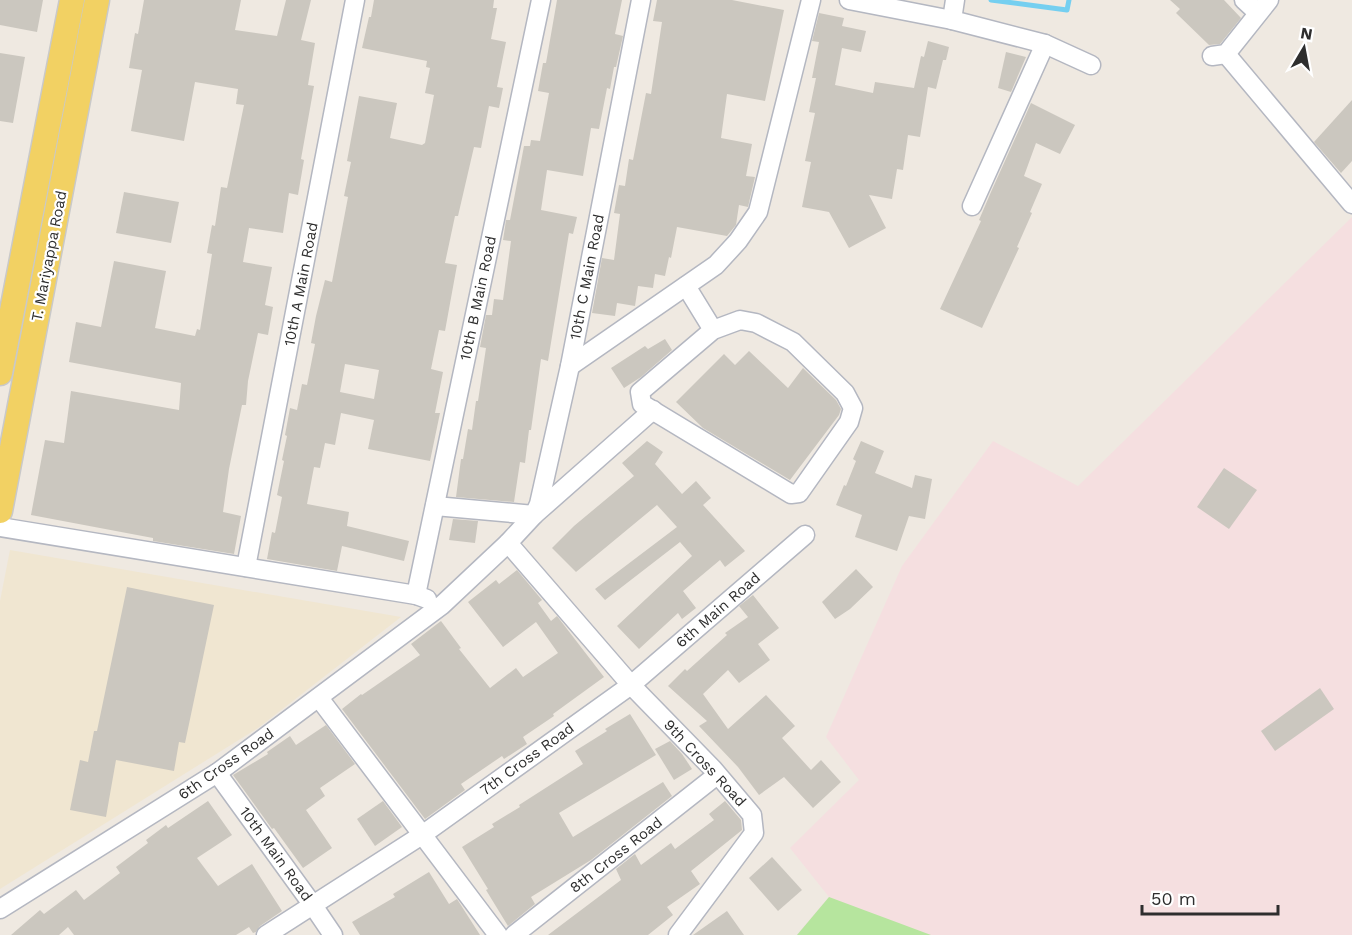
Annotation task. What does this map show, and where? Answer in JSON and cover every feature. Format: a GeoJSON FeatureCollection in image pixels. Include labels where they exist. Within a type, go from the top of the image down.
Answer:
{"type":"FeatureCollection","features":[{"type":"Feature","properties":{"kind":"main road","name":"T. Mariyappa Road"},"geometry":{"type":"LineString","coordinates":[[0,373],[72,0]]}},
{"type":"Feature","properties":{"kind":"main road","name":"T. Mariyappa Road"},"geometry":{"type":"LineString","coordinates":[[0,512],[98,0]]}},
{"type":"Feature","properties":{"kind":"street","name":"10th A Main Road"},"geometry":{"type":"LineString","coordinates":[[246,567],[355,0]]}},
{"type":"Feature","properties":{"kind":"street","name":"10th B Main Road"},"geometry":{"type":"LineString","coordinates":[[416,595],[541,0]]}},
{"type":"Feature","properties":{"kind":"street","name":"10th C Main Road"},"geometry":{"type":"LineString","coordinates":[[508,543],[534,515],[539,504],[570,366],[641,0]]}},
{"type":"Feature","properties":{"kind":"street"},"geometry":{"type":"LineString","coordinates":[[570,366],[716,265],[738,241],[759,212],[811,0]]}},
{"type":"Feature","properties":{"kind":"street"},"geometry":{"type":"LineString","coordinates":[[849,0],[952,20],[1045,44],[1091,65]]}},
{"type":"Feature","properties":{"kind":"street"},"geometry":{"type":"LineString","coordinates":[[952,20],[955,0]]}},
{"type":"Feature","properties":{"kind":"street"},"geometry":{"type":"LineString","coordinates":[[1244,0],[1264,7],[1219,55],[1352,204]]}},
{"type":"Feature","properties":{"kind":"street"},"geometry":{"type":"LineString","coordinates":[[972,206],[1045,44]]}},
{"type":"Feature","properties":{"kind":"street"},"geometry":{"type":"LineString","coordinates":[[686,286],[713,330]]}},
{"type":"Feature","properties":{"kind":"street"},"geometry":{"type":"LineString","coordinates":[[740,320],[756,323],[793,342],[845,393],[853,408],[849,422],[800,493],[791,494],[642,404],[640,392],[713,330],[740,320]]}},
{"type":"Feature","properties":{"kind":"street"},"geometry":{"type":"LineString","coordinates":[[435,506],[534,515],[653,410]]}},
{"type":"Feature","properties":{"kind":"street"},"geometry":{"type":"LineString","coordinates":[[0,527],[416,595],[442,605]]}},
{"type":"Feature","properties":{"kind":"street","name":"6th Main Road"},"geometry":{"type":"LineString","coordinates":[[631,685],[805,536]]}},
{"type":"Feature","properties":{"kind":"street"},"geometry":{"type":"LineString","coordinates":[[508,543],[631,685]]}},
{"type":"Feature","properties":{"kind":"street","name":"6th Cross Road"},"geometry":{"type":"LineString","coordinates":[[0,909],[217,774],[442,605],[508,543]]}},
{"type":"Feature","properties":{"kind":"street","name":"9th Cross Road"},"geometry":{"type":"LineString","coordinates":[[631,685],[752,815],[754,833],[678,935]]}},
{"type":"Feature","properties":{"kind":"street","name":"7th Cross Road"},"geometry":{"type":"LineString","coordinates":[[266,935],[422,835],[631,685]]}},
{"type":"Feature","properties":{"kind":"street"},"geometry":{"type":"LineString","coordinates":[[319,698],[498,935]]}},
{"type":"Feature","properties":{"kind":"street","name":"10th Main Road"},"geometry":{"type":"LineString","coordinates":[[217,774],[333,935]]}},
{"type":"Feature","properties":{"kind":"street","name":"8th Cross Road"},"geometry":{"type":"LineString","coordinates":[[514,935],[717,775]]}},
{"type":"Feature","properties":{"kind":"shaded area"},"geometry":{"type":"Polygon","coordinates":[[[1352,217],[1352,935],[797,935],[829,897],[790,848],[859,780],[826,737],[902,566],[993,441],[1078,486],[1352,217]]]}},
{"type":"Feature","properties":{"kind":"shaded area"},"geometry":{"type":"Polygon","coordinates":[[[10,550],[401,617],[258,728],[0,889],[0,601],[10,550]]]}},
{"type":"Feature","properties":{"kind":"green space"},"geometry":{"type":"Polygon","coordinates":[[[829,897],[931,935],[797,935],[829,897]]]}},
{"type":"Feature","properties":{"kind":"building"},"geometry":{"type":"Polygon","coordinates":[[[0,0],[43,0],[37,32],[0,25],[0,0]]]}},
{"type":"Feature","properties":{"kind":"building"},"geometry":{"type":"Polygon","coordinates":[[[144,0],[241,0],[235,30],[277,36],[286,0],[311,0],[301,40],[315,43],[308,85],[314,86],[301,159],[304,160],[298,195],[289,193],[283,233],[249,228],[243,262],[272,267],[265,305],[273,307],[268,335],[258,333],[248,381],[246,405],[242,405],[229,469],[223,512],[241,516],[234,554],[153,541],[153,538],[31,515],[45,440],[64,443],[71,391],[179,410],[181,383],[69,362],[76,322],[101,327],[114,261],[166,271],[155,328],[195,336],[197,329],[200,330],[212,254],[207,253],[212,225],[215,226],[221,187],[227,188],[244,105],[236,104],[238,89],[195,82],[184,141],[131,131],[142,70],[129,68],[144,0]]]}},
{"type":"Feature","properties":{"kind":"building"},"geometry":{"type":"Polygon","coordinates":[[[374,0],[494,0],[493,8],[497,8],[491,39],[506,42],[497,87],[503,88],[499,108],[489,106],[481,148],[474,147],[445,263],[457,265],[445,331],[439,330],[431,369],[443,372],[435,413],[440,413],[430,461],[368,449],[374,420],[341,413],[335,445],[325,443],[320,468],[314,467],[307,504],[349,512],[347,526],[409,541],[404,561],[342,546],[337,571],[267,559],[282,497],[277,495],[284,461],[282,460],[290,408],[297,410],[302,384],[307,385],[315,344],[311,343],[316,316],[325,280],[332,282],[348,197],[344,196],[351,162],[347,161],[359,96],[397,103],[390,138],[422,145],[425,143],[434,95],[425,93],[430,68],[426,67],[427,61],[362,48],[369,17],[371,17],[374,0]],[[345,364],[340,392],[374,399],[379,370],[345,364]]]}},
{"type":"Feature","properties":{"kind":"building"},"geometry":{"type":"Polygon","coordinates":[[[557,0],[622,0],[615,34],[623,36],[610,89],[607,88],[599,129],[591,128],[583,176],[547,170],[541,210],[577,217],[573,234],[569,233],[548,361],[541,359],[525,463],[520,462],[514,502],[456,497],[461,459],[463,459],[468,429],[472,430],[476,401],[478,401],[486,348],[480,347],[486,315],[492,315],[494,299],[503,300],[511,241],[503,240],[506,220],[510,220],[524,146],[530,146],[531,140],[540,141],[549,93],[538,91],[543,63],[546,63],[557,0]]]}},
{"type":"Feature","properties":{"kind":"building"},"geometry":{"type":"Polygon","coordinates":[[[657,0],[732,0],[784,10],[765,101],[727,94],[721,138],[752,144],[746,176],[755,177],[748,207],[739,205],[736,225],[727,236],[677,227],[665,276],[655,274],[653,288],[638,286],[635,306],[617,303],[615,316],[592,313],[602,258],[614,260],[620,214],[614,213],[619,185],[625,186],[629,159],[633,160],[646,93],[651,94],[662,22],[653,21],[657,0]]]}},
{"type":"Feature","properties":{"kind":"building"},"geometry":{"type":"Polygon","coordinates":[[[1170,0],[1224,0],[1241,18],[1220,44],[1209,45],[1176,13],[1180,9],[1170,0]]]}},
{"type":"Feature","properties":{"kind":"building"},"geometry":{"type":"Polygon","coordinates":[[[819,13],[844,18],[842,26],[866,31],[861,52],[842,48],[835,85],[873,93],[875,82],[914,88],[921,56],[924,57],[928,41],[949,47],[946,60],[943,60],[936,89],[928,87],[920,137],[908,135],[903,170],[897,169],[892,199],[869,195],[886,228],[849,248],[829,212],[802,207],[811,162],[805,161],[815,113],[809,112],[816,78],[812,78],[819,42],[812,41],[819,13]]]}},
{"type":"Feature","properties":{"kind":"building"},"geometry":{"type":"Polygon","coordinates":[[[1006,52],[1026,57],[1011,92],[998,88],[1006,52]]]}},
{"type":"Feature","properties":{"kind":"building"},"geometry":{"type":"Polygon","coordinates":[[[0,53],[25,57],[13,123],[0,121],[0,53]]]}},
{"type":"Feature","properties":{"kind":"building"},"geometry":{"type":"Polygon","coordinates":[[[1352,100],[1352,161],[1341,173],[1314,142],[1352,100]]]}},
{"type":"Feature","properties":{"kind":"building"},"geometry":{"type":"Polygon","coordinates":[[[1031,103],[1075,125],[1060,154],[1036,143],[1024,176],[1042,184],[1017,247],[1019,248],[982,328],[940,309],[981,221],[979,220],[1031,103]]]}},
{"type":"Feature","properties":{"kind":"building"},"geometry":{"type":"Polygon","coordinates":[[[124,192],[179,202],[171,243],[116,233],[124,192]]]}},
{"type":"Feature","properties":{"kind":"building"},"geometry":{"type":"Polygon","coordinates":[[[665,339],[672,350],[641,377],[624,388],[611,368],[645,346],[648,349],[665,339]]]}},
{"type":"Feature","properties":{"kind":"building"},"geometry":{"type":"Polygon","coordinates":[[[749,351],[788,388],[803,368],[836,400],[841,409],[839,415],[790,480],[703,428],[676,402],[724,354],[735,365],[749,351]]]}},
{"type":"Feature","properties":{"kind":"building"},"geometry":{"type":"Polygon","coordinates":[[[647,441],[663,452],[655,464],[682,494],[696,481],[711,498],[703,505],[745,551],[725,567],[720,560],[683,591],[696,608],[682,619],[678,613],[639,649],[617,626],[692,556],[680,542],[605,600],[595,589],[677,527],[657,505],[576,572],[552,548],[574,526],[634,476],[622,463],[647,441]]]}},
{"type":"Feature","properties":{"kind":"building"},"geometry":{"type":"Polygon","coordinates":[[[861,441],[884,451],[875,473],[912,488],[915,475],[932,479],[925,519],[909,516],[897,551],[855,537],[862,515],[836,505],[856,461],[853,459],[861,441]]]}},
{"type":"Feature","properties":{"kind":"building"},"geometry":{"type":"Polygon","coordinates":[[[1224,468],[1257,490],[1229,529],[1197,507],[1224,468]]]}},
{"type":"Feature","properties":{"kind":"building"},"geometry":{"type":"Polygon","coordinates":[[[453,519],[478,521],[475,543],[449,540],[453,519]]]}},
{"type":"Feature","properties":{"kind":"building"},"geometry":{"type":"Polygon","coordinates":[[[856,569],[873,587],[850,609],[835,619],[822,602],[856,569]]]}},
{"type":"Feature","properties":{"kind":"building"},"geometry":{"type":"Polygon","coordinates":[[[517,570],[542,600],[538,603],[551,621],[557,616],[604,677],[523,737],[527,744],[504,759],[502,756],[461,784],[465,790],[425,819],[342,709],[420,655],[411,644],[441,621],[461,648],[459,649],[490,688],[516,668],[523,677],[558,653],[536,622],[503,647],[468,602],[496,580],[499,584],[517,570]]]}},
{"type":"Feature","properties":{"kind":"building"},"geometry":{"type":"Polygon","coordinates":[[[127,587],[214,605],[185,743],[179,742],[174,771],[116,760],[106,817],[70,810],[80,760],[88,762],[94,731],[97,731],[127,587]]]}},
{"type":"Feature","properties":{"kind":"building"},"geometry":{"type":"Polygon","coordinates":[[[753,595],[779,628],[758,644],[770,660],[739,683],[728,670],[703,694],[728,729],[766,695],[795,726],[782,738],[811,770],[821,760],[841,782],[813,808],[784,777],[759,795],[738,767],[699,726],[707,721],[668,686],[727,635],[725,633],[748,617],[739,606],[753,595]]]}},
{"type":"Feature","properties":{"kind":"building"},"geometry":{"type":"Polygon","coordinates":[[[1320,688],[1334,709],[1275,751],[1261,731],[1320,688]]]}},
{"type":"Feature","properties":{"kind":"building"},"geometry":{"type":"Polygon","coordinates":[[[630,714],[656,755],[559,813],[573,837],[663,782],[672,796],[591,860],[531,897],[535,904],[508,926],[462,847],[494,827],[492,824],[520,807],[519,805],[583,764],[575,751],[630,714]]]}},
{"type":"Feature","properties":{"kind":"building"},"geometry":{"type":"Polygon","coordinates":[[[326,725],[355,764],[320,788],[325,796],[306,810],[332,848],[303,868],[233,775],[268,754],[267,752],[290,736],[296,745],[326,725]]]}},
{"type":"Feature","properties":{"kind":"building"},"geometry":{"type":"Polygon","coordinates":[[[670,741],[692,769],[674,780],[655,749],[670,741]]]}},
{"type":"Feature","properties":{"kind":"building"},"geometry":{"type":"Polygon","coordinates":[[[208,801],[232,835],[197,858],[218,886],[252,864],[282,911],[260,926],[256,932],[253,933],[249,927],[236,935],[74,935],[68,927],[59,935],[11,935],[40,910],[44,914],[76,890],[84,900],[120,873],[116,867],[148,843],[146,840],[166,825],[168,828],[208,801]]]}},
{"type":"Feature","properties":{"kind":"building"},"geometry":{"type":"Polygon","coordinates":[[[383,801],[402,827],[375,846],[357,819],[383,801]]]}},
{"type":"Feature","properties":{"kind":"building"},"geometry":{"type":"Polygon","coordinates":[[[725,801],[741,820],[742,830],[691,871],[700,884],[667,907],[673,915],[648,935],[548,935],[621,880],[616,869],[635,854],[641,865],[671,843],[675,849],[714,820],[709,814],[725,801]]]}},
{"type":"Feature","properties":{"kind":"building"},"geometry":{"type":"Polygon","coordinates":[[[772,857],[802,890],[778,911],[749,878],[772,857]]]}},
{"type":"Feature","properties":{"kind":"building"},"geometry":{"type":"Polygon","coordinates":[[[429,872],[449,904],[457,899],[480,935],[360,935],[352,922],[395,897],[393,894],[429,872]]]}},
{"type":"Feature","properties":{"kind":"building"},"geometry":{"type":"Polygon","coordinates":[[[727,911],[744,935],[693,935],[727,911]]]}},
{"type":"Feature","properties":{"kind":"waterway"},"geometry":{"type":"LineString","coordinates":[[991,0],[1067,10],[1069,0]]}}]}
